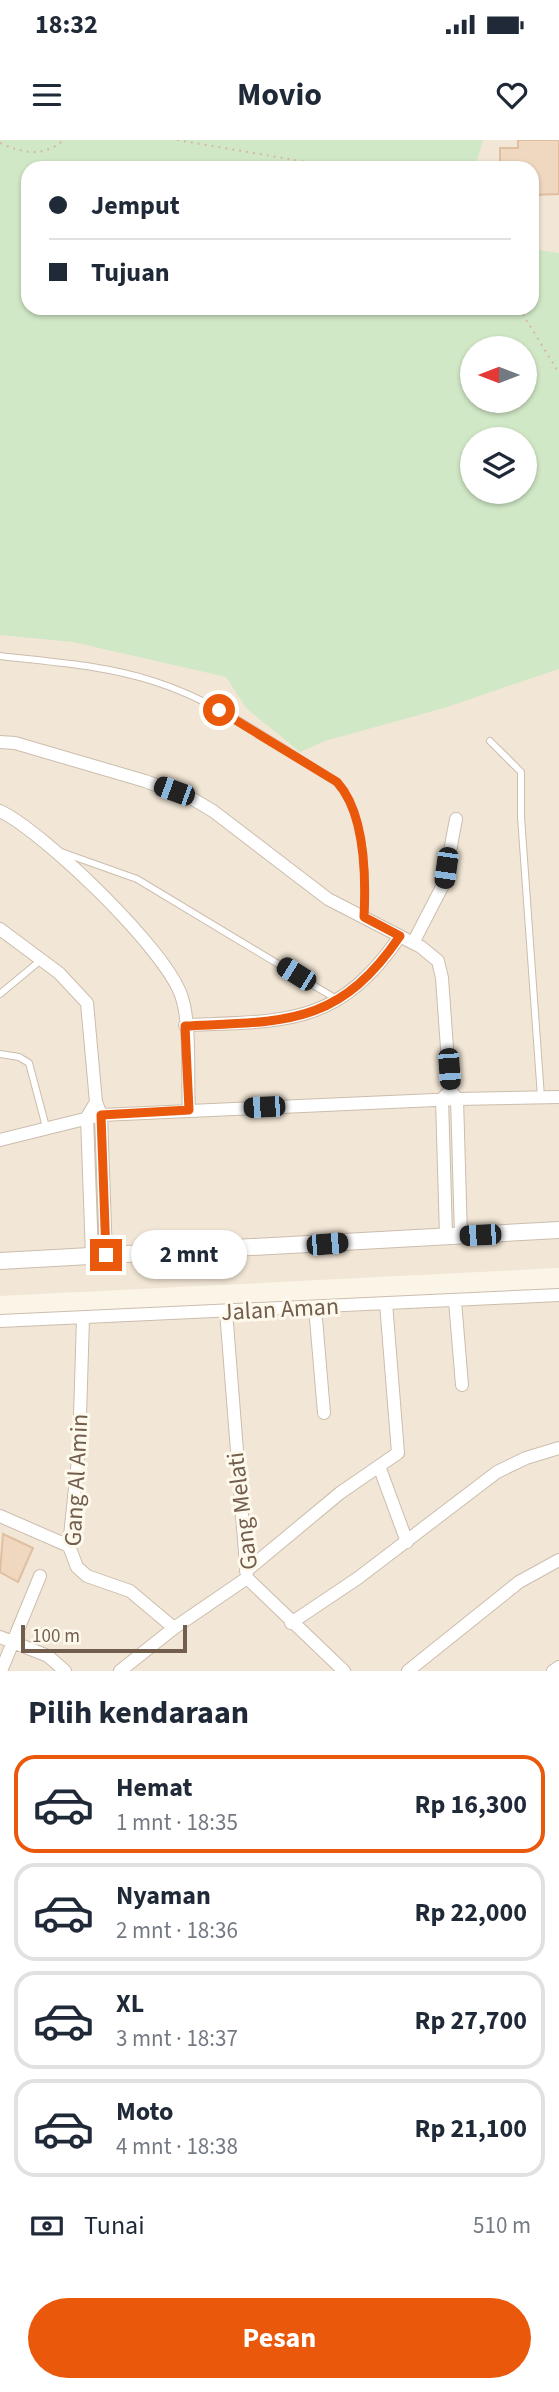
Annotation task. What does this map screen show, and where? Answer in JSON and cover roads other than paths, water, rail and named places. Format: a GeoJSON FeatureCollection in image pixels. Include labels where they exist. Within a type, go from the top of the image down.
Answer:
{"type":"FeatureCollection","features":[{"type":"Feature","properties":{"kind":"street"},"geometry":{"type":"LineString","coordinates":[[0,742],[15,743],[132,777],[191,798],[213,811],[328,899],[413,943],[438,961],[450,1096],[453,1236]]}},
{"type":"Feature","properties":{"kind":"street"},"geometry":{"type":"LineString","coordinates":[[0,811],[56,851],[161,958],[177,982],[184,1001],[189,1110]]}},
{"type":"Feature","properties":{"kind":"street"},"geometry":{"type":"LineString","coordinates":[[413,943],[444,883],[456,819]]}},
{"type":"Feature","properties":{"kind":"street"},"geometry":{"type":"LineString","coordinates":[[0,929],[43,959],[79,992],[87,1003],[96,1102],[101,1115],[99,1256]]}},
{"type":"Feature","properties":{"kind":"street"},"geometry":{"type":"LineString","coordinates":[[185,1026],[276,1022],[305,1016],[338,1000],[362,981],[400,936]]}},
{"type":"Feature","properties":{"kind":"street"},"geometry":{"type":"LineString","coordinates":[[0,1140],[101,1115],[450,1096],[559,1097]]}},
{"type":"Feature","properties":{"kind":"street"},"geometry":{"type":"LineString","coordinates":[[96,1102],[87,1117],[99,1256]]}},
{"type":"Feature","properties":{"kind":"street"},"geometry":{"type":"LineString","coordinates":[[0,1261],[559,1230]]}},
{"type":"Feature","properties":{"kind":"street","name":"Jalan Aman"},"geometry":{"type":"LineString","coordinates":[[0,1321],[559,1295]]}},
{"type":"Feature","properties":{"kind":"street"},"geometry":{"type":"LineString","coordinates":[[455,1301],[462,1385]]}},
{"type":"Feature","properties":{"kind":"street"},"geometry":{"type":"LineString","coordinates":[[129,1668],[174,1628],[246,1574],[340,1493],[394,1459],[398,1443],[390,1382],[386,1303]]}},
{"type":"Feature","properties":{"kind":"street"},"geometry":{"type":"LineString","coordinates":[[315,1307],[324,1413]]}},
{"type":"Feature","properties":{"kind":"street","name":"Gang Melati"},"geometry":{"type":"LineString","coordinates":[[226,1311],[246,1574],[291,1623],[344,1671]]}},
{"type":"Feature","properties":{"kind":"street","name":"Gang Al Amin"},"geometry":{"type":"LineString","coordinates":[[83,1318],[79,1449],[69,1546],[77,1567],[87,1576],[130,1591],[174,1628]]}},
{"type":"Feature","properties":{"kind":"street"},"geometry":{"type":"LineString","coordinates":[[291,1623],[407,1542],[496,1472],[526,1458],[559,1448]]}},
{"type":"Feature","properties":{"kind":"street"},"geometry":{"type":"LineString","coordinates":[[379,1466],[407,1542]]}},
{"type":"Feature","properties":{"kind":"street"},"geometry":{"type":"LineString","coordinates":[[0,1516],[69,1546]]}},
{"type":"Feature","properties":{"kind":"street"},"geometry":{"type":"LineString","coordinates":[[408,1671],[519,1581],[559,1560]]}},
{"type":"Feature","properties":{"kind":"street"},"geometry":{"type":"LineString","coordinates":[[1,1671],[15,1643],[40,1576]]}},
{"type":"Feature","properties":{"kind":"street"},"geometry":{"type":"LineString","coordinates":[[0,1637],[48,1656],[65,1671]]}},
{"type":"Feature","properties":{"kind":"street"},"geometry":{"type":"LineString","coordinates":[[553,1671],[559,1667]]}},
{"type":"Feature","properties":{"kind":"lane"},"geometry":{"type":"LineString","coordinates":[[0,656],[116,671],[155,682],[236,720],[337,782],[348,794],[357,820],[364,917]]}},
{"type":"Feature","properties":{"kind":"lane"},"geometry":{"type":"LineString","coordinates":[[490,741],[521,772],[521,817],[541,1097]]}},
{"type":"Feature","properties":{"kind":"lane"},"geometry":{"type":"LineString","coordinates":[[56,851],[137,878],[338,1000]]}},
{"type":"Feature","properties":{"kind":"lane"},"geometry":{"type":"LineString","coordinates":[[0,994],[43,959]]}},
{"type":"Feature","properties":{"kind":"lane"},"geometry":{"type":"LineString","coordinates":[[0,1054],[19,1057],[29,1063],[46,1127]]}}]}
